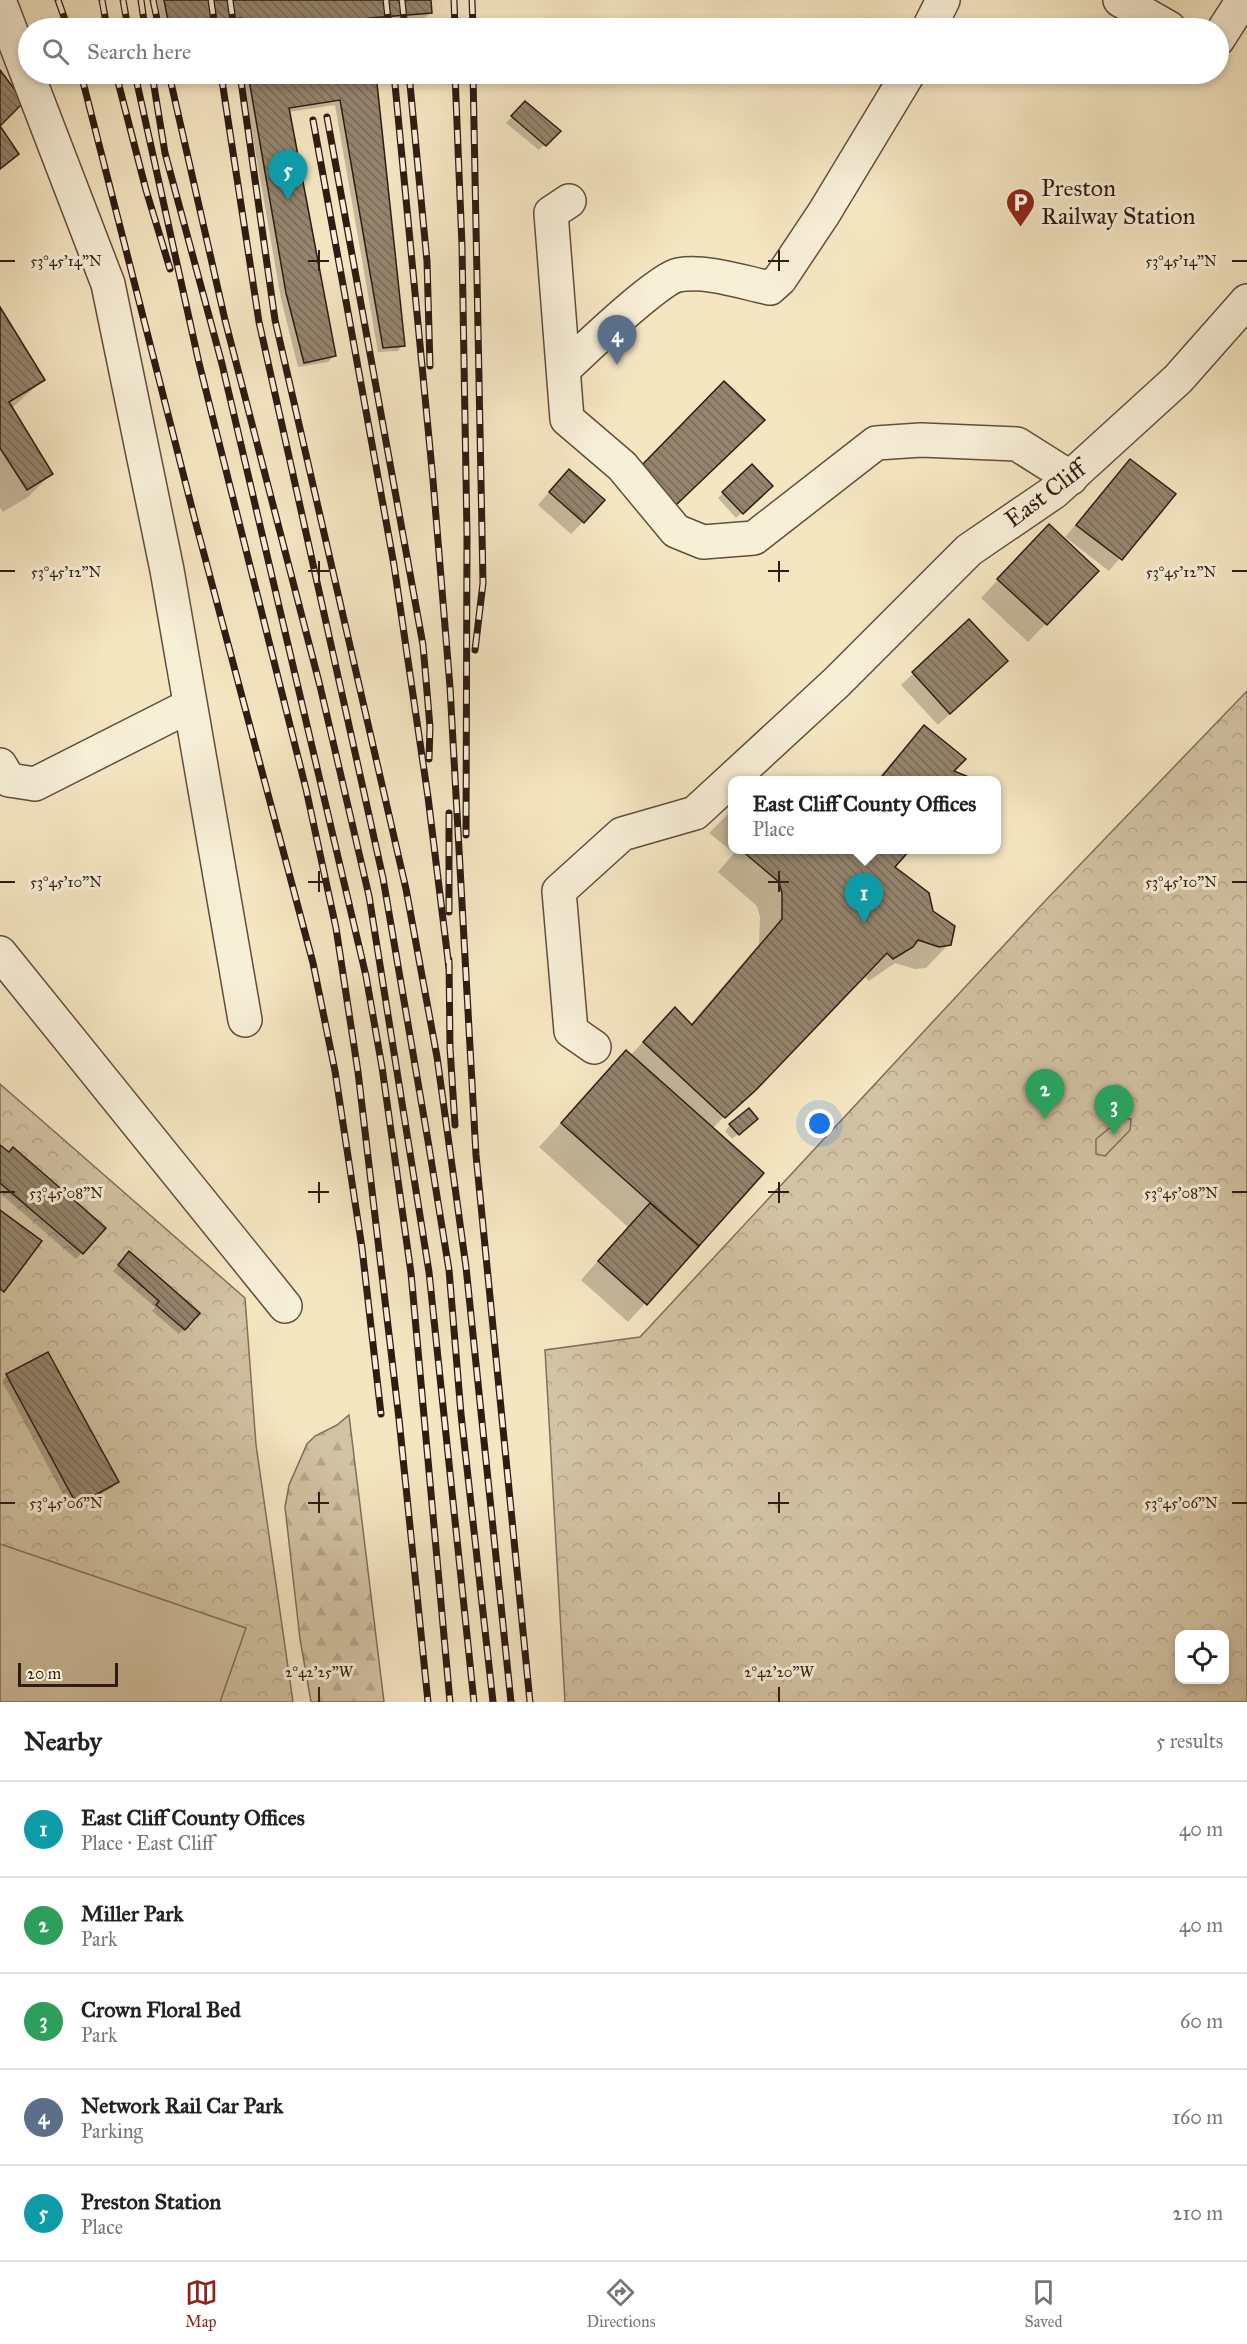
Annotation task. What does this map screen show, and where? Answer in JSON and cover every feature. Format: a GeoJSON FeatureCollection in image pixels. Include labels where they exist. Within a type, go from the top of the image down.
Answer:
{"type":"FeatureCollection","features":[{"type":"Feature","properties":{"kind":"street"},"geometry":{"type":"LineString","coordinates":[[934,18],[943,0]]}},
{"type":"Feature","properties":{"kind":"street"},"geometry":{"type":"LineString","coordinates":[[1120,0],[1152,18]]}},
{"type":"Feature","properties":{"kind":"street"},"geometry":{"type":"LineString","coordinates":[[1229,22],[1243,0]]}},
{"type":"Feature","properties":{"kind":"street"},"geometry":{"type":"LineString","coordinates":[[0,3],[18,50]]}},
{"type":"Feature","properties":{"kind":"street"},"geometry":{"type":"LineString","coordinates":[[31,84],[108,284],[167,570],[245,1020]]}},
{"type":"Feature","properties":{"kind":"street"},"geometry":{"type":"LineString","coordinates":[[564,369],[626,312],[676,275],[708,275],[770,288],[780,279],[824,213],[902,84]]}},
{"type":"Feature","properties":{"kind":"street"},"geometry":{"type":"LineString","coordinates":[[569,201],[551,213],[567,418],[622,466],[676,531],[703,542],[754,538],[876,442],[921,440],[1017,444],[1071,478]]}},
{"type":"Feature","properties":{"kind":"street","name":"East Cliff"},"geometry":{"type":"LineString","coordinates":[[735,776],[837,682],[969,550],[1071,478],[1178,379],[1247,301]]}},
{"type":"Feature","properties":{"kind":"street"},"geometry":{"type":"LineString","coordinates":[[0,765],[9,780],[35,784],[189,706]]}},
{"type":"Feature","properties":{"kind":"street","name":"East Cliff"},"geometry":{"type":"LineString","coordinates":[[594,1047],[571,1031],[559,891],[622,834],[695,813],[728,783]]}},
{"type":"Feature","properties":{"kind":"street"},"geometry":{"type":"LineString","coordinates":[[0,953],[285,1306]]}},
{"type":"Feature","properties":{"kind":"green space"},"geometry":{"type":"Polygon","coordinates":[[[1247,691],[1247,1702],[565,1702],[545,1350],[640,1337],[1045,901],[1247,691]]]}},
{"type":"Feature","properties":{"kind":"green space"},"geometry":{"type":"Polygon","coordinates":[[[0,1084],[245,1298],[256,1445],[293,1702],[0,1702],[0,1084]]]}},
{"type":"Feature","properties":{"kind":"green space"},"geometry":{"type":"Polygon","coordinates":[[[1122,1118],[1131,1119],[1130,1130],[1105,1156],[1096,1154],[1096,1139],[1122,1118]]]}},
{"type":"Feature","properties":{"kind":"green space"},"geometry":{"type":"Polygon","coordinates":[[[349,1415],[384,1702],[311,1702],[300,1639],[285,1507],[289,1485],[307,1444],[315,1436],[337,1425],[349,1415]]]}},
{"type":"Feature","properties":{"kind":"green space"},"geometry":{"type":"Polygon","coordinates":[[[0,1544],[246,1628],[220,1702],[0,1702],[0,1544]]]}},
{"type":"Feature","properties":{"kind":"building"},"geometry":{"type":"Polygon","coordinates":[[[164,0],[431,0],[432,13],[370,18],[167,18],[164,0]]]}},
{"type":"Feature","properties":{"kind":"building"},"geometry":{"type":"Polygon","coordinates":[[[0,70],[24,102],[0,126],[0,70]]]}},
{"type":"Feature","properties":{"kind":"building"},"geometry":{"type":"Polygon","coordinates":[[[250,84],[377,84],[405,346],[383,348],[340,100],[289,108],[336,356],[304,363],[286,293],[250,84]]]}},
{"type":"Feature","properties":{"kind":"building"},"geometry":{"type":"Polygon","coordinates":[[[525,101],[561,131],[546,146],[511,116],[525,101]]]}},
{"type":"Feature","properties":{"kind":"building"},"geometry":{"type":"Polygon","coordinates":[[[0,126],[19,154],[0,169],[0,126]]]}},
{"type":"Feature","properties":{"kind":"building"},"geometry":{"type":"Polygon","coordinates":[[[0,307],[45,380],[9,402],[53,474],[27,490],[0,448],[0,307]]]}},
{"type":"Feature","properties":{"kind":"building"},"geometry":{"type":"Polygon","coordinates":[[[724,381],[765,420],[675,506],[640,467],[724,381]]]}},
{"type":"Feature","properties":{"kind":"building"},"geometry":{"type":"Polygon","coordinates":[[[1130,459],[1176,494],[1122,560],[1076,525],[1130,459]]]}},
{"type":"Feature","properties":{"kind":"building"},"geometry":{"type":"Polygon","coordinates":[[[752,464],[773,486],[743,514],[722,492],[752,464]]]}},
{"type":"Feature","properties":{"kind":"building"},"geometry":{"type":"Polygon","coordinates":[[[569,469],[605,500],[584,523],[549,492],[569,469]]]}},
{"type":"Feature","properties":{"kind":"building"},"geometry":{"type":"Polygon","coordinates":[[[1049,524],[1099,571],[1047,625],[997,579],[1049,524]]]}},
{"type":"Feature","properties":{"kind":"building"},"geometry":{"type":"Polygon","coordinates":[[[969,619],[1008,661],[950,714],[912,672],[969,619]]]}},
{"type":"Feature","properties":{"kind":"building"},"geometry":{"type":"Polygon","coordinates":[[[924,725],[966,759],[954,771],[966,776],[882,776],[924,725]]]}},
{"type":"Feature","properties":{"kind":"building"},"geometry":{"type":"Polygon","coordinates":[[[746,854],[906,854],[895,867],[929,893],[933,911],[955,926],[951,945],[939,947],[918,940],[913,947],[893,959],[887,953],[756,1090],[725,1118],[643,1042],[675,1007],[692,1025],[782,919],[782,893],[779,882],[746,854]]]}},
{"type":"Feature","properties":{"kind":"building"},"geometry":{"type":"Polygon","coordinates":[[[626,1050],[764,1173],[699,1246],[561,1123],[626,1050]]]}},
{"type":"Feature","properties":{"kind":"building"},"geometry":{"type":"Polygon","coordinates":[[[749,1108],[758,1119],[739,1135],[729,1124],[749,1108]]]}},
{"type":"Feature","properties":{"kind":"building"},"geometry":{"type":"Polygon","coordinates":[[[0,1145],[9,1152],[13,1147],[106,1228],[83,1254],[0,1183],[0,1145]]]}},
{"type":"Feature","properties":{"kind":"building"},"geometry":{"type":"Polygon","coordinates":[[[650,1203],[699,1246],[647,1305],[598,1261],[650,1203]]]}},
{"type":"Feature","properties":{"kind":"building"},"geometry":{"type":"Polygon","coordinates":[[[0,1210],[42,1241],[4,1292],[0,1289],[0,1210]]]}},
{"type":"Feature","properties":{"kind":"building"},"geometry":{"type":"Polygon","coordinates":[[[129,1251],[200,1313],[185,1330],[156,1305],[159,1301],[118,1265],[129,1251]]]}},
{"type":"Feature","properties":{"kind":"building"},"geometry":{"type":"Polygon","coordinates":[[[48,1352],[119,1482],[77,1505],[6,1374],[48,1352]]]}},
{"type":"Feature","properties":{"kind":"railway"},"geometry":{"type":"LineString","coordinates":[[58,0],[64,18]]}},
{"type":"Feature","properties":{"kind":"railway"},"geometry":{"type":"LineString","coordinates":[[102,0],[105,18]]}},
{"type":"Feature","properties":{"kind":"railway"},"geometry":{"type":"LineString","coordinates":[[123,0],[126,18]]}},
{"type":"Feature","properties":{"kind":"railway"},"geometry":{"type":"LineString","coordinates":[[141,0],[144,18]]}},
{"type":"Feature","properties":{"kind":"railway"},"geometry":{"type":"LineString","coordinates":[[153,0],[157,18]]}},
{"type":"Feature","properties":{"kind":"railway"},"geometry":{"type":"LineString","coordinates":[[211,0],[214,18]]}},
{"type":"Feature","properties":{"kind":"railway"},"geometry":{"type":"LineString","coordinates":[[230,0],[233,18]]}},
{"type":"Feature","properties":{"kind":"railway"},"geometry":{"type":"LineString","coordinates":[[386,0],[388,18]]}},
{"type":"Feature","properties":{"kind":"railway"},"geometry":{"type":"LineString","coordinates":[[402,0],[404,18]]}},
{"type":"Feature","properties":{"kind":"railway"},"geometry":{"type":"LineString","coordinates":[[454,0],[455,18]]}},
{"type":"Feature","properties":{"kind":"railway"},"geometry":{"type":"LineString","coordinates":[[472,0],[473,18]]}},
{"type":"Feature","properties":{"kind":"railway"},"geometry":{"type":"LineString","coordinates":[[84,84],[196,524],[313,963],[335,1071],[362,1248],[381,1414]]}},
{"type":"Feature","properties":{"kind":"railway"},"geometry":{"type":"LineString","coordinates":[[119,84],[146,190],[170,269]]}},
{"type":"Feature","properties":{"kind":"railway"},"geometry":{"type":"LineString","coordinates":[[137,84],[199,363],[306,789],[336,928],[358,1072],[399,1419],[428,1702]]}},
{"type":"Feature","properties":{"kind":"railway"},"geometry":{"type":"LineString","coordinates":[[154,84],[165,153],[222,364],[366,976],[382,1067],[411,1273],[450,1702]]}},
{"type":"Feature","properties":{"kind":"railway"},"geometry":{"type":"LineString","coordinates":[[171,84],[225,320],[320,686],[369,896],[429,1272],[474,1702]]}},
{"type":"Feature","properties":{"kind":"railway"},"geometry":{"type":"LineString","coordinates":[[223,84],[259,322],[383,878],[428,1141],[449,1270],[461,1414],[493,1702]]}},
{"type":"Feature","properties":{"kind":"railway"},"geometry":{"type":"LineString","coordinates":[[241,84],[275,320],[406,889],[437,1057],[466,1267],[511,1702]]}},
{"type":"Feature","properties":{"kind":"railway"},"geometry":{"type":"LineString","coordinates":[[395,84],[433,480],[450,687],[476,1155],[530,1702]]}},
{"type":"Feature","properties":{"kind":"railway"},"geometry":{"type":"LineString","coordinates":[[410,84],[427,261],[430,366]]}},
{"type":"Feature","properties":{"kind":"railway"},"geometry":{"type":"LineString","coordinates":[[455,84],[462,246],[467,535],[466,835]]}},
{"type":"Feature","properties":{"kind":"railway"},"geometry":{"type":"LineString","coordinates":[[473,84],[483,583],[475,650]]}},
{"type":"Feature","properties":{"kind":"railway"},"geometry":{"type":"LineString","coordinates":[[327,117],[423,645],[430,727],[429,759]]}},
{"type":"Feature","properties":{"kind":"railway"},"geometry":{"type":"LineString","coordinates":[[313,120],[394,565],[428,797],[449,968]]}},
{"type":"Feature","properties":{"kind":"railway"},"geometry":{"type":"LineString","coordinates":[[449,813],[449,912]]}},
{"type":"Feature","properties":{"kind":"railway"},"geometry":{"type":"LineString","coordinates":[[449,960],[450,1048],[455,1125]]}},
{"type":"Feature","properties":{"kind":"place","name":"Preston Station"},"geometry":{"type":"Point","coordinates":[288,200]}},
{"type":"Feature","properties":{"kind":"place","name":"Preston Railway Station"},"geometry":{"type":"Point","coordinates":[1020,228]}},
{"type":"Feature","properties":{"kind":"place","name":"Network Rail Car Park"},"geometry":{"type":"Point","coordinates":[617,365]}},
{"type":"Feature","properties":{"kind":"place","name":"East Cliff County Offices"},"geometry":{"type":"Point","coordinates":[864,923]}},
{"type":"Feature","properties":{"kind":"place","name":"Miller Park"},"geometry":{"type":"Point","coordinates":[1045,1119]}},
{"type":"Feature","properties":{"kind":"place","name":"Crown Floral Bed"},"geometry":{"type":"Point","coordinates":[1114,1135]}}]}
